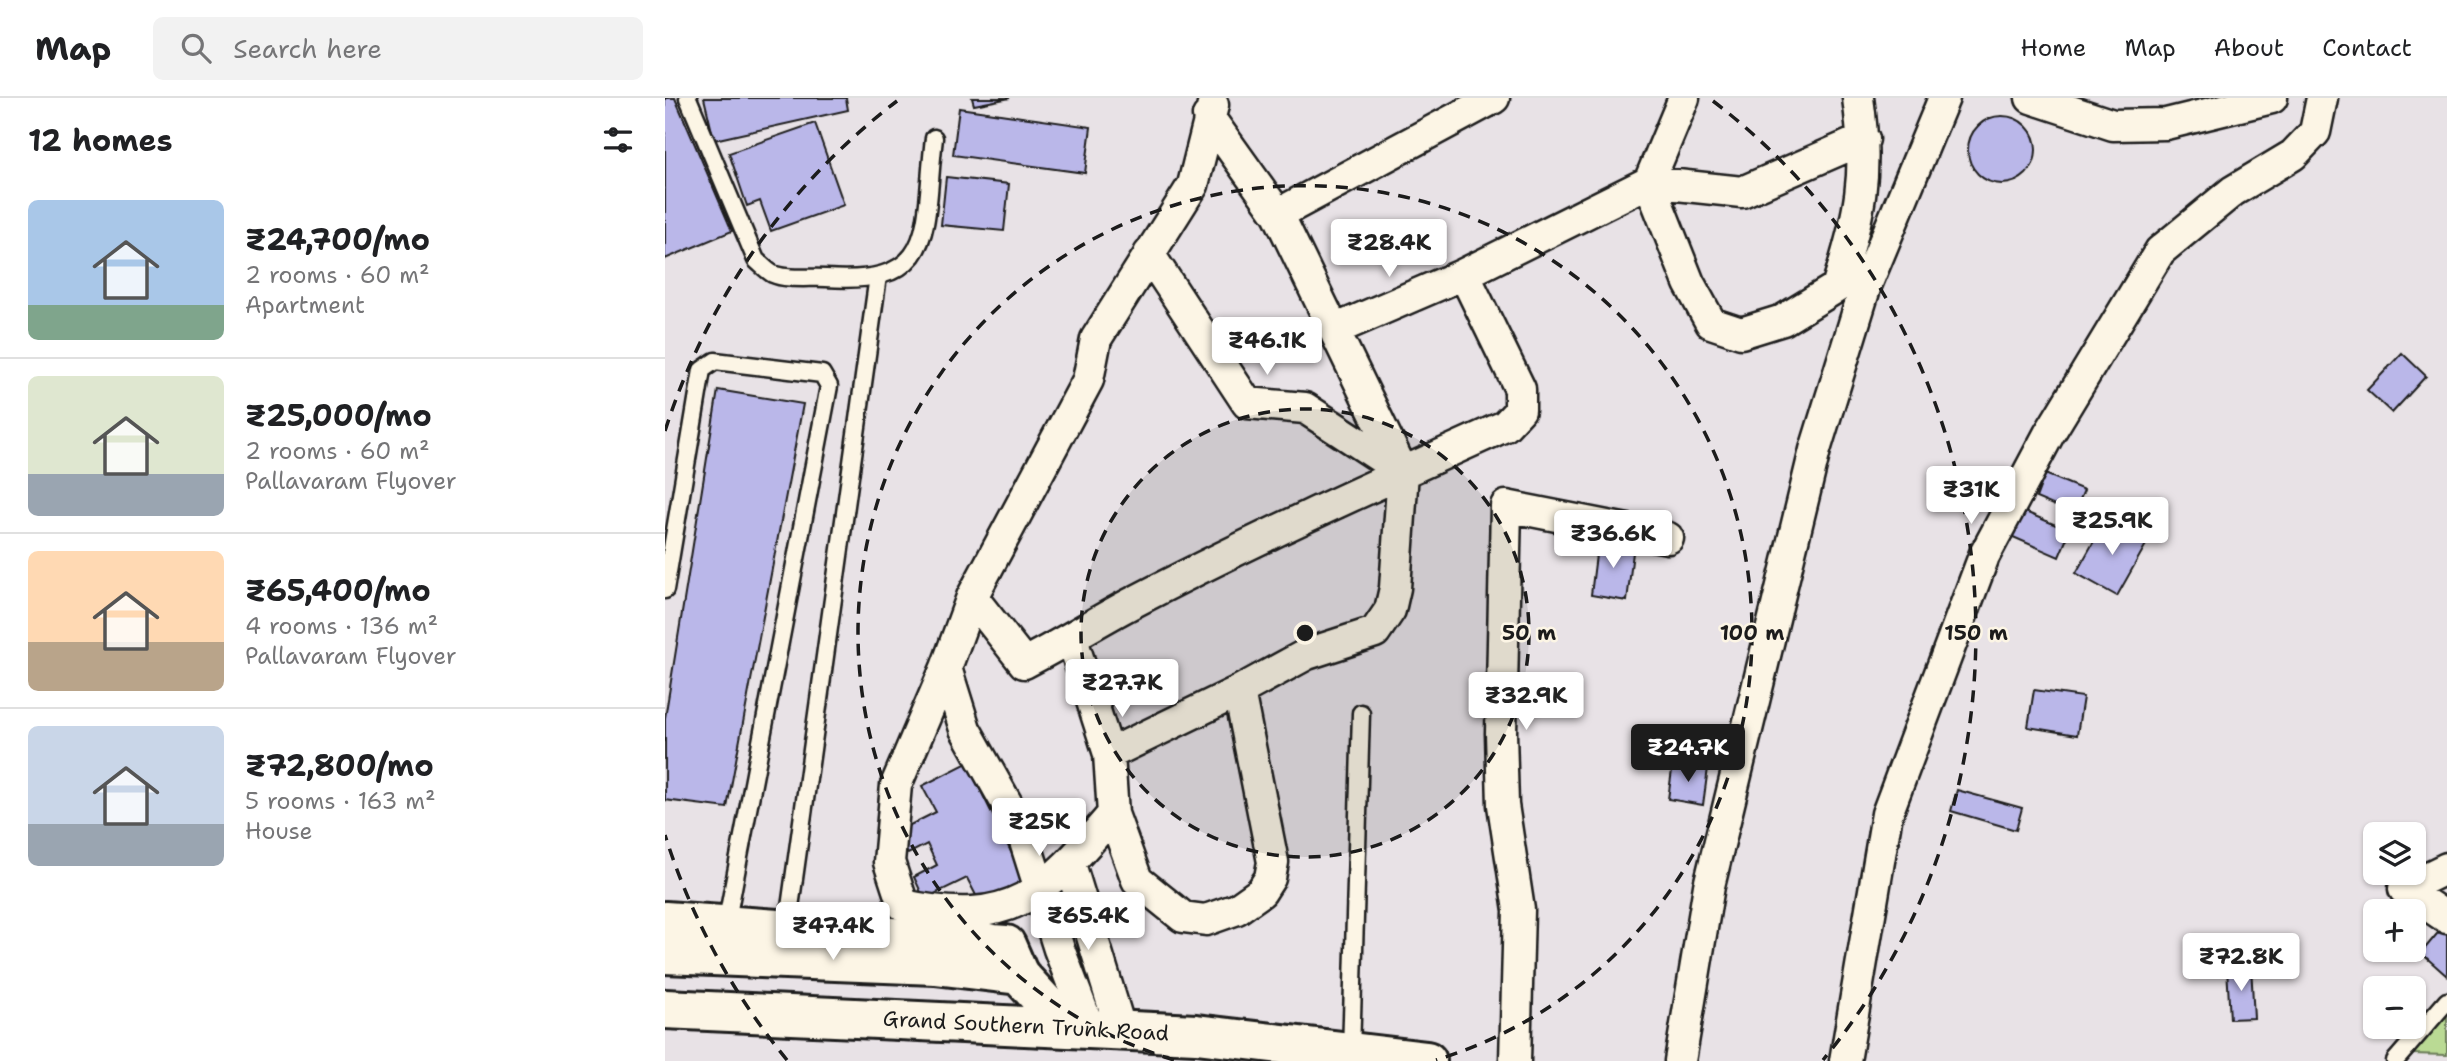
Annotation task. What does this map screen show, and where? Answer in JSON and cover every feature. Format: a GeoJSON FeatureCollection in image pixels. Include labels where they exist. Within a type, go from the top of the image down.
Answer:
{"type":"FeatureCollection","features":[{"type":"Feature","properties":{"kind":"main road"},"geometry":{"type":"LineString","coordinates":[[665,922],[1006,945],[1019,975]]}},
{"type":"Feature","properties":{"kind":"main road"},"geometry":{"type":"LineString","coordinates":[[665,954],[935,965],[1019,975],[1092,1029]]}},
{"type":"Feature","properties":{"kind":"main road","name":"Grand Southern Trunk Road"},"geometry":{"type":"LineString","coordinates":[[665,1009],[1196,1034],[1427,1061]]}},
{"type":"Feature","properties":{"kind":"street"},"geometry":{"type":"LineString","coordinates":[[1278,215],[1494,98]]}},
{"type":"Feature","properties":{"kind":"street"},"geometry":{"type":"LineString","coordinates":[[1684,98],[1649,182],[1689,283],[1710,323],[1741,333],[1783,320],[1837,287],[1851,245],[1865,177],[1864,139],[1858,98]]}},
{"type":"Feature","properties":{"kind":"street"},"geometry":{"type":"LineString","coordinates":[[1680,1061],[1709,886],[1815,450],[1865,288],[1944,98]]}},
{"type":"Feature","properties":{"kind":"street"},"geometry":{"type":"LineString","coordinates":[[2031,98],[2113,125],[2165,124],[2272,98]]}},
{"type":"Feature","properties":{"kind":"street"},"geometry":{"type":"LineString","coordinates":[[1845,1061],[1887,814],[1984,556],[2049,434],[2160,251],[2233,191],[2293,155],[2315,132],[2322,98]]}},
{"type":"Feature","properties":{"kind":"street"},"geometry":{"type":"LineString","coordinates":[[1109,754],[1239,691],[1307,653],[1375,632],[1391,610],[1395,588],[1403,472],[1278,215],[1212,107]]}},
{"type":"Feature","properties":{"kind":"street"},"geometry":{"type":"LineString","coordinates":[[1112,814],[1070,864],[1042,890],[994,911],[933,912],[903,905],[889,862],[896,785],[946,668],[972,597],[1088,380],[1096,339],[1193,185],[1212,107]]}},
{"type":"Feature","properties":{"kind":"street"},"geometry":{"type":"LineString","coordinates":[[1334,330],[1464,274],[1649,182],[1742,192],[1864,139]]}},
{"type":"Feature","properties":{"kind":"street"},"geometry":{"type":"LineString","coordinates":[[1149,254],[1247,402],[1305,408],[1403,472]]}},
{"type":"Feature","properties":{"kind":"street"},"geometry":{"type":"LineString","coordinates":[[972,597],[1024,663],[1072,639],[1128,605],[1403,472],[1505,426],[1520,411],[1520,389],[1464,274]]}},
{"type":"Feature","properties":{"kind":"street"},"geometry":{"type":"LineString","coordinates":[[1515,1061],[1519,910],[1503,805],[1501,733],[1506,506],[1668,538]]}},
{"type":"Feature","properties":{"kind":"street"},"geometry":{"type":"LineString","coordinates":[[1072,639],[1109,754],[1112,814],[1137,880],[1183,917],[1206,920],[1237,909],[1261,892],[1270,878],[1273,862],[1239,691]]}},
{"type":"Feature","properties":{"kind":"street"},"geometry":{"type":"LineString","coordinates":[[946,668],[965,729],[1021,829],[1059,949],[1092,1029]]}},
{"type":"Feature","properties":{"kind":"street"},"geometry":{"type":"LineString","coordinates":[[1070,864],[1092,1029]]}},
{"type":"Feature","properties":{"kind":"street"},"geometry":{"type":"LineString","coordinates":[[2447,869],[2404,889],[2447,918]]}},
{"type":"Feature","properties":{"kind":"lane"},"geometry":{"type":"LineString","coordinates":[[688,98],[756,260],[773,274],[862,280],[897,270],[913,257],[922,236],[934,138]]}},
{"type":"Feature","properties":{"kind":"lane"},"geometry":{"type":"LineString","coordinates":[[787,929],[878,276]]}},
{"type":"Feature","properties":{"kind":"lane"},"geometry":{"type":"LineString","coordinates":[[665,590],[702,370],[715,361],[822,374],[829,386],[726,925]]}},
{"type":"Feature","properties":{"kind":"lane"},"geometry":{"type":"LineString","coordinates":[[1351,1052],[1361,713]]}},
{"type":"Feature","properties":{"kind":"lane"},"geometry":{"type":"LineString","coordinates":[[2395,1061],[2447,1001]]}},
{"type":"Feature","properties":{"kind":"green space"},"geometry":{"type":"Polygon","coordinates":[[[2447,1012],[2447,1055],[2412,1054],[2447,1012]]]}},
{"type":"Feature","properties":{"kind":"building"},"geometry":{"type":"Polygon","coordinates":[[[665,98],[675,98],[732,231],[665,259],[665,98]]]}},
{"type":"Feature","properties":{"kind":"building"},"geometry":{"type":"Polygon","coordinates":[[[704,98],[846,98],[848,110],[714,140],[704,98]]]}},
{"type":"Feature","properties":{"kind":"building"},"geometry":{"type":"Polygon","coordinates":[[[972,98],[1010,98],[974,105],[972,98]]]}},
{"type":"Feature","properties":{"kind":"building"},"geometry":{"type":"Polygon","coordinates":[[[959,108],[1091,127],[1085,173],[953,155],[959,108]]]}},
{"type":"Feature","properties":{"kind":"building"},"geometry":{"type":"Polygon","coordinates":[[[2002,116],[2015,119],[2026,126],[2033,137],[2036,150],[2033,163],[2026,174],[2015,181],[2002,184],[1989,181],[1978,174],[1971,163],[1968,150],[1971,137],[1978,126],[1989,119],[2002,116]]]}},
{"type":"Feature","properties":{"kind":"building"},"geometry":{"type":"Polygon","coordinates":[[[815,123],[844,205],[771,231],[760,201],[747,206],[729,153],[815,123]]]}},
{"type":"Feature","properties":{"kind":"building"},"geometry":{"type":"Polygon","coordinates":[[[946,177],[1009,184],[1004,231],[941,225],[946,177]]]}},
{"type":"Feature","properties":{"kind":"building"},"geometry":{"type":"Polygon","coordinates":[[[2402,353],[2426,376],[2392,413],[2367,390],[2402,353]]]}},
{"type":"Feature","properties":{"kind":"building"},"geometry":{"type":"Polygon","coordinates":[[[718,390],[803,404],[727,808],[665,800],[665,718],[718,390]]]}},
{"type":"Feature","properties":{"kind":"building"},"geometry":{"type":"Polygon","coordinates":[[[2045,474],[2084,490],[2074,514],[2036,498],[2045,474]]]}},
{"type":"Feature","properties":{"kind":"building"},"geometry":{"type":"Polygon","coordinates":[[[2016,508],[2070,531],[2059,557],[2004,533],[2016,508]]]}},
{"type":"Feature","properties":{"kind":"building"},"geometry":{"type":"Polygon","coordinates":[[[2107,518],[2148,541],[2117,596],[2076,573],[2107,518]]]}},
{"type":"Feature","properties":{"kind":"building"},"geometry":{"type":"Polygon","coordinates":[[[1598,539],[1634,544],[1627,601],[1591,595],[1598,539]]]}},
{"type":"Feature","properties":{"kind":"building"},"geometry":{"type":"Polygon","coordinates":[[[2034,690],[2083,697],[2077,735],[2028,727],[2034,690]]]}},
{"type":"Feature","properties":{"kind":"building"},"geometry":{"type":"Polygon","coordinates":[[[967,763],[1027,884],[982,907],[967,878],[924,899],[914,877],[937,865],[927,844],[908,854],[896,832],[936,812],[922,786],[967,763]]]}},
{"type":"Feature","properties":{"kind":"building"},"geometry":{"type":"Polygon","coordinates":[[[1673,763],[1708,768],[1703,805],[1668,799],[1673,763]]]}},
{"type":"Feature","properties":{"kind":"building"},"geometry":{"type":"Polygon","coordinates":[[[1957,790],[2022,808],[2016,830],[1951,811],[1957,790]]]}},
{"type":"Feature","properties":{"kind":"building"},"geometry":{"type":"Polygon","coordinates":[[[2447,922],[2447,976],[2426,957],[2426,947],[2447,922]]]}},
{"type":"Feature","properties":{"kind":"building"},"geometry":{"type":"Polygon","coordinates":[[[2251,966],[2254,1018],[2230,1019],[2227,968],[2251,966]]]}}]}
